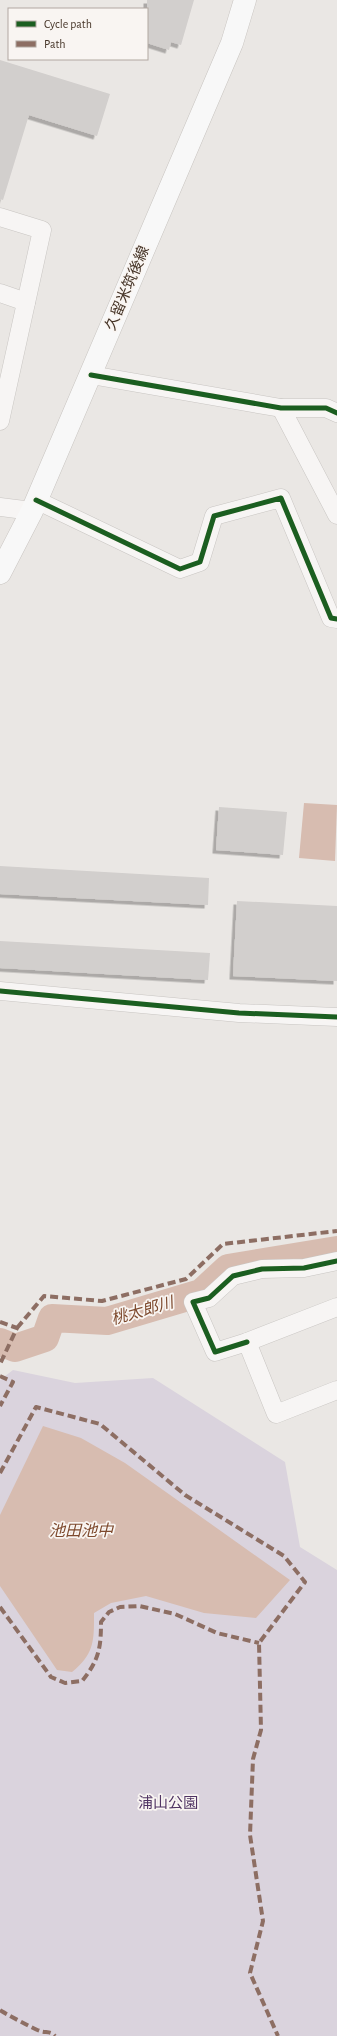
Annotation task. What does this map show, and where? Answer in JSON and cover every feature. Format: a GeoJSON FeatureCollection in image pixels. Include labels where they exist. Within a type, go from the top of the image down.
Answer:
{"type":"FeatureCollection","features":[{"type":"Feature","properties":{"kind":"main road","name":"久留米筑後線"},"geometry":{"type":"LineString","coordinates":[[0,573],[34,505],[232,43],[245,0]]}},
{"type":"Feature","properties":{"kind":"street"},"geometry":{"type":"LineString","coordinates":[[0,217],[42,230],[2,398],[0,421]]}},
{"type":"Feature","properties":{"kind":"street"},"geometry":{"type":"LineString","coordinates":[[0,293],[26,302]]}},
{"type":"Feature","properties":{"kind":"street"},"geometry":{"type":"LineString","coordinates":[[90,375],[281,408],[326,408],[337,414]]}},
{"type":"Feature","properties":{"kind":"street"},"geometry":{"type":"LineString","coordinates":[[281,408],[337,515]]}},
{"type":"Feature","properties":{"kind":"street"},"geometry":{"type":"LineString","coordinates":[[0,507],[34,505],[180,569],[200,562],[214,516],[281,498],[330,618],[337,619]]}},
{"type":"Feature","properties":{"kind":"street"},"geometry":{"type":"LineString","coordinates":[[0,992],[239,1013],[337,1017]]}},
{"type":"Feature","properties":{"kind":"street"},"geometry":{"type":"LineString","coordinates":[[337,1261],[304,1268],[262,1269],[233,1276],[208,1298],[193,1302],[215,1352],[247,1342],[337,1307]]}},
{"type":"Feature","properties":{"kind":"street"},"geometry":{"type":"LineString","coordinates":[[247,1342],[276,1414],[337,1390]]}},
{"type":"Feature","properties":{"kind":"green space","name":"浦山公園"},"geometry":{"type":"Polygon","coordinates":[[[13,1370],[75,1383],[153,1378],[285,1462],[300,1547],[337,1570],[337,2036],[0,2036],[0,1380],[13,1370]]]}},
{"type":"Feature","properties":{"kind":"water"},"geometry":{"type":"Polygon","coordinates":[[[304,803],[337,805],[335,861],[299,858],[304,803]]]}},
{"type":"Feature","properties":{"kind":"water","name":"池田池中"},"geometry":{"type":"Polygon","coordinates":[[[43,1426],[81,1438],[125,1463],[290,1580],[256,1618],[204,1613],[146,1596],[111,1603],[94,1613],[92,1646],[85,1659],[72,1672],[57,1670],[0,1586],[0,1515],[43,1426]]]}},
{"type":"Feature","properties":{"kind":"building"},"geometry":{"type":"Polygon","coordinates":[[[147,0],[194,0],[181,45],[171,42],[169,50],[148,43],[147,0]]]}},
{"type":"Feature","properties":{"kind":"building"},"geometry":{"type":"Polygon","coordinates":[[[0,60],[110,94],[97,136],[29,115],[3,200],[0,199],[0,60]]]}},
{"type":"Feature","properties":{"kind":"building"},"geometry":{"type":"Polygon","coordinates":[[[219,807],[287,812],[283,855],[216,850],[219,807]]]}},
{"type":"Feature","properties":{"kind":"building"},"geometry":{"type":"Polygon","coordinates":[[[0,866],[209,878],[208,905],[0,894],[0,866]]]}},
{"type":"Feature","properties":{"kind":"building"},"geometry":{"type":"Polygon","coordinates":[[[237,901],[337,906],[337,981],[233,976],[237,901]]]}},
{"type":"Feature","properties":{"kind":"building"},"geometry":{"type":"Polygon","coordinates":[[[0,941],[210,953],[208,980],[0,968],[0,941]]]}},
{"type":"Feature","properties":{"kind":"waterway","name":"桃太郎川"},"geometry":{"type":"LineString","coordinates":[[0,1342],[15,1348],[45,1338],[52,1318],[107,1321],[201,1293],[228,1268],[337,1250]]}},
{"type":"Feature","properties":{"kind":"marked path"},"geometry":{"type":"LineString","coordinates":[[17,1328],[44,1296],[102,1301],[186,1279],[223,1244],[337,1231]]}},
{"type":"Feature","properties":{"kind":"marked path"},"geometry":{"type":"LineString","coordinates":[[0,1322],[17,1328],[0,1364]]}},
{"type":"Feature","properties":{"kind":"marked path"},"geometry":{"type":"LineString","coordinates":[[0,1376],[13,1382],[0,1406]]}},
{"type":"Feature","properties":{"kind":"marked path"},"geometry":{"type":"LineString","coordinates":[[0,1473],[36,1407],[100,1424],[185,1495],[284,1556],[305,1582],[259,1643],[261,1730],[253,1759],[250,1835],[263,1921],[250,1973],[278,2036]]}},
{"type":"Feature","properties":{"kind":"marked path"},"geometry":{"type":"LineString","coordinates":[[0,1607],[51,1677],[65,1683],[82,1681],[88,1674],[98,1653],[101,1622],[109,1612],[120,1607],[139,1606],[175,1614],[217,1633],[259,1643]]}},
{"type":"Feature","properties":{"kind":"marked path"},"geometry":{"type":"LineString","coordinates":[[0,2010],[37,2030],[50,2033],[55,2036]]}},
{"type":"Feature","properties":{"kind":"cycle path"},"geometry":{"type":"LineString","coordinates":[[91,375],[281,408],[326,408],[337,413]]}},
{"type":"Feature","properties":{"kind":"cycle path"},"geometry":{"type":"LineString","coordinates":[[36,500],[180,569],[200,562],[214,516],[281,498],[331,618],[337,619]]}},
{"type":"Feature","properties":{"kind":"cycle path"},"geometry":{"type":"LineString","coordinates":[[0,991],[239,1013],[337,1017]]}},
{"type":"Feature","properties":{"kind":"cycle path"},"geometry":{"type":"LineString","coordinates":[[247,1342],[215,1352],[193,1302],[209,1298],[233,1276],[262,1269],[304,1268],[337,1261]]}}]}
